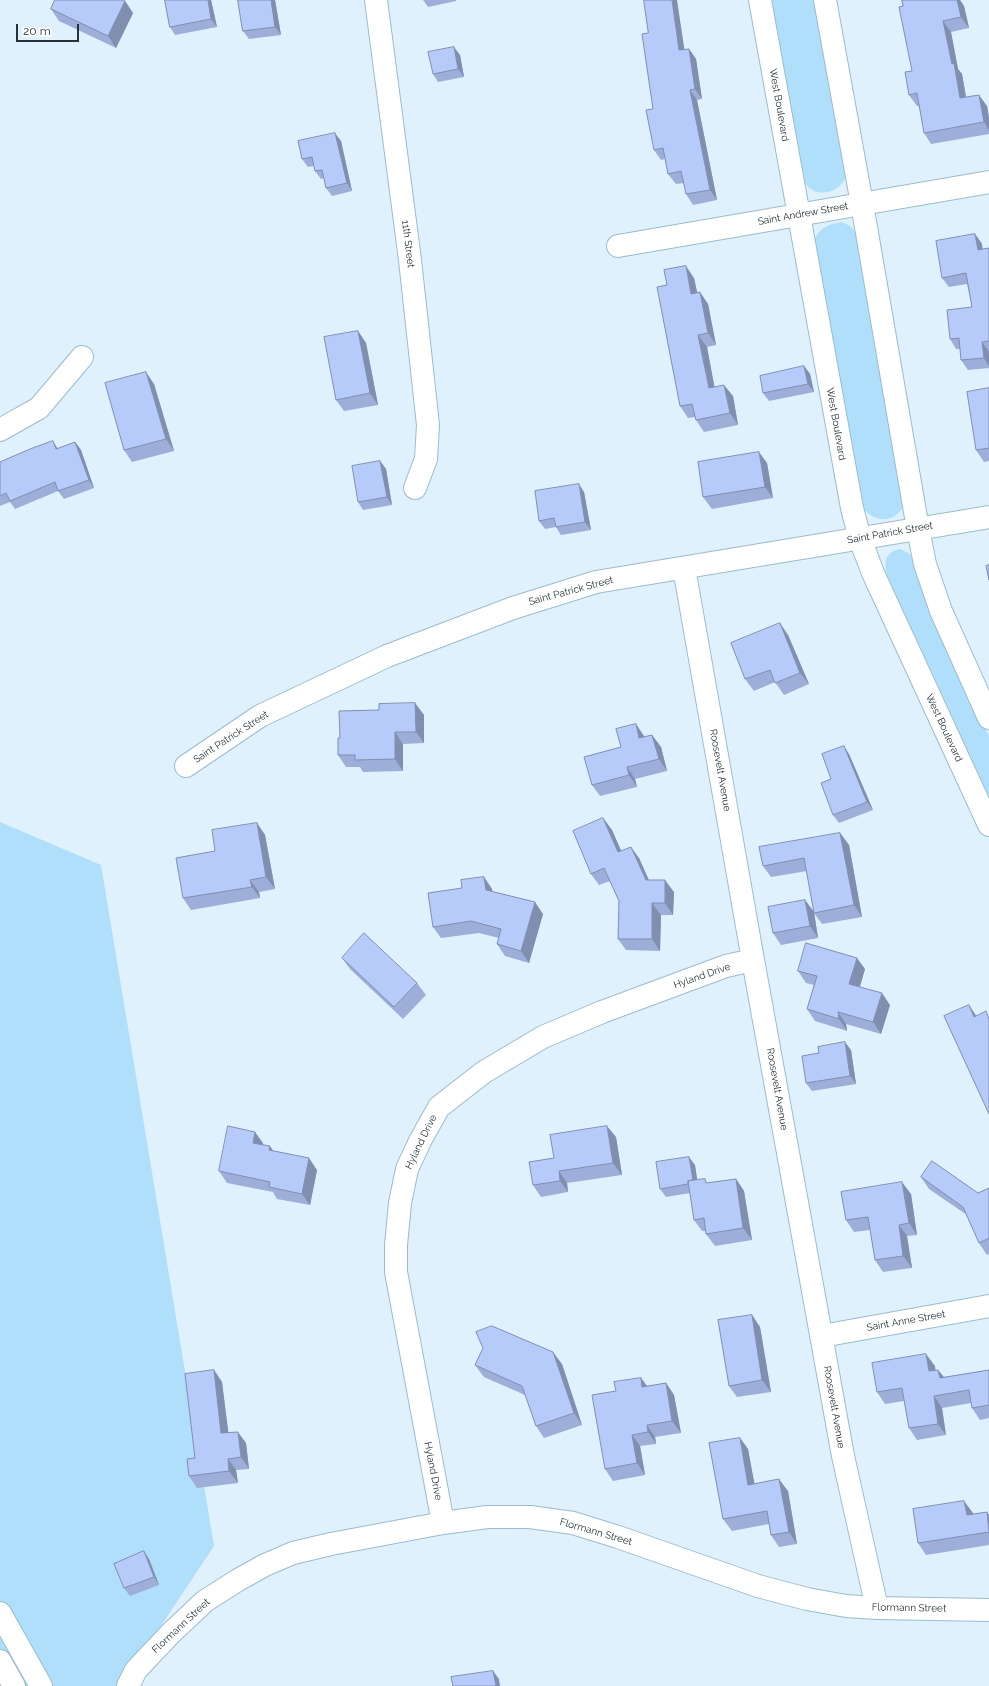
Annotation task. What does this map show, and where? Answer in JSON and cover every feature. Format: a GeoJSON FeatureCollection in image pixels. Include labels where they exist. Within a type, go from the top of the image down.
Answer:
{"type":"FeatureCollection","features":[{"type":"Feature","properties":{"kind":"street","name":"11th Street"},"geometry":{"type":"LineString","coordinates":[[376,0],[410,260],[428,425],[426,459],[415,488]]}},
{"type":"Feature","properties":{"kind":"street","name":"West Boulevard"},"geometry":{"type":"LineString","coordinates":[[760,0],[852,508],[860,539],[873,573],[989,825]]}},
{"type":"Feature","properties":{"kind":"street"},"geometry":{"type":"LineString","coordinates":[[825,0],[925,564],[941,611],[989,718]]}},
{"type":"Feature","properties":{"kind":"street","name":"Saint Andrew Street"},"geometry":{"type":"LineString","coordinates":[[618,246],[989,182]]}},
{"type":"Feature","properties":{"kind":"street"},"geometry":{"type":"LineString","coordinates":[[0,430],[39,408],[82,357]]}},
{"type":"Feature","properties":{"kind":"street","name":"Saint Patrick Street"},"geometry":{"type":"LineString","coordinates":[[186,766],[260,716],[387,656],[551,595],[596,582],[989,517]]}},
{"type":"Feature","properties":{"kind":"street","name":"Roosevelt Avenue"},"geometry":{"type":"LineString","coordinates":[[684,568],[843,1456],[877,1608]]}},
{"type":"Feature","properties":{"kind":"street","name":"Hyland Drive"},"geometry":{"type":"LineString","coordinates":[[443,1523],[396,1272],[396,1245],[400,1203],[407,1170],[420,1141],[439,1107],[484,1072],[543,1037],[602,1012],[726,966],[753,960]]}},
{"type":"Feature","properties":{"kind":"street","name":"Saint Anne Street"},"geometry":{"type":"LineString","coordinates":[[822,1336],[989,1306]]}},
{"type":"Feature","properties":{"kind":"street","name":"Flormann Street"},"geometry":{"type":"LineString","coordinates":[[128,1686],[136,1670],[171,1633],[205,1601],[265,1565],[293,1553],[443,1523],[487,1517],[530,1516],[574,1524],[618,1537],[758,1586],[807,1599],[846,1606],[877,1608],[989,1610]]}},
{"type":"Feature","properties":{"kind":"street"},"geometry":{"type":"LineString","coordinates":[[0,1613],[41,1686]]}},
{"type":"Feature","properties":{"kind":"street"},"geometry":{"type":"LineString","coordinates":[[0,1661],[14,1686]]}},
{"type":"Feature","properties":{"kind":"shaded area"},"geometry":{"type":"Polygon","coordinates":[[[771,0],[816,0],[846,176],[839,187],[827,192],[814,191],[809,188],[805,182],[771,0]]]}},
{"type":"Feature","properties":{"kind":"shaded area"},"geometry":{"type":"Polygon","coordinates":[[[842,222],[850,226],[856,232],[904,505],[895,516],[884,519],[872,516],[862,507],[814,241],[821,230],[825,227],[842,222]]]}},
{"type":"Feature","properties":{"kind":"shaded area"},"geometry":{"type":"Polygon","coordinates":[[[900,549],[910,554],[925,597],[989,736],[989,796],[887,575],[887,558],[891,552],[900,549]]]}},
{"type":"Feature","properties":{"kind":"shaded area"},"geometry":{"type":"Polygon","coordinates":[[[0,822],[101,865],[214,1546],[121,1686],[0,1686],[0,822]]]}},
{"type":"Feature","properties":{"kind":"building"},"geometry":{"type":"Polygon","coordinates":[[[55,0],[125,1],[108,36],[51,9],[55,0]]]}},
{"type":"Feature","properties":{"kind":"building"},"geometry":{"type":"Polygon","coordinates":[[[165,0],[208,0],[211,19],[170,27],[165,0]]]}},
{"type":"Feature","properties":{"kind":"building"},"geometry":{"type":"Polygon","coordinates":[[[238,0],[271,0],[275,27],[243,31],[238,0]]]}},
{"type":"Feature","properties":{"kind":"building"},"geometry":{"type":"Polygon","coordinates":[[[644,0],[672,0],[679,50],[689,49],[695,89],[690,90],[710,190],[686,194],[681,171],[668,174],[663,148],[654,150],[646,110],[653,109],[642,34],[648,33],[644,0]]]}},
{"type":"Feature","properties":{"kind":"building"},"geometry":{"type":"Polygon","coordinates":[[[902,0],[957,0],[961,17],[943,21],[952,64],[954,63],[960,98],[979,95],[984,122],[924,133],[917,93],[909,95],[905,72],[912,71],[899,7],[903,6],[902,0]]]}},
{"type":"Feature","properties":{"kind":"building"},"geometry":{"type":"Polygon","coordinates":[[[454,47],[458,69],[433,74],[428,52],[454,47]]]}},
{"type":"Feature","properties":{"kind":"building"},"geometry":{"type":"Polygon","coordinates":[[[335,133],[347,183],[326,188],[322,170],[315,171],[312,157],[302,159],[298,141],[335,133]]]}},
{"type":"Feature","properties":{"kind":"building"},"geometry":{"type":"Polygon","coordinates":[[[975,234],[978,250],[989,248],[989,341],[982,342],[984,358],[961,360],[959,338],[950,339],[947,310],[972,307],[966,273],[942,278],[936,241],[975,234]]]}},
{"type":"Feature","properties":{"kind":"building"},"geometry":{"type":"Polygon","coordinates":[[[686,266],[691,294],[700,292],[708,333],[698,335],[709,388],[724,385],[730,413],[696,420],[692,404],[680,406],[657,287],[667,285],[664,270],[686,266]]]}},
{"type":"Feature","properties":{"kind":"building"},"geometry":{"type":"Polygon","coordinates":[[[358,331],[370,393],[336,400],[324,337],[358,331]]]}},
{"type":"Feature","properties":{"kind":"building"},"geometry":{"type":"Polygon","coordinates":[[[804,366],[808,384],[763,393],[760,376],[804,366]]]}},
{"type":"Feature","properties":{"kind":"building"},"geometry":{"type":"Polygon","coordinates":[[[146,372],[166,439],[124,450],[105,383],[146,372]]]}},
{"type":"Feature","properties":{"kind":"building"},"geometry":{"type":"Polygon","coordinates":[[[989,388],[989,448],[976,450],[967,392],[989,388]]]}},
{"type":"Feature","properties":{"kind":"building"},"geometry":{"type":"Polygon","coordinates":[[[53,441],[56,449],[75,442],[89,480],[58,491],[55,482],[10,501],[6,493],[0,496],[0,462],[53,441]]]}},
{"type":"Feature","properties":{"kind":"building"},"geometry":{"type":"Polygon","coordinates":[[[759,452],[765,487],[703,497],[698,462],[759,452]]]}},
{"type":"Feature","properties":{"kind":"building"},"geometry":{"type":"Polygon","coordinates":[[[380,461],[387,497],[358,502],[352,466],[380,461]]]}},
{"type":"Feature","properties":{"kind":"building"},"geometry":{"type":"Polygon","coordinates":[[[579,484],[585,522],[556,527],[554,518],[539,521],[535,491],[579,484]]]}},
{"type":"Feature","properties":{"kind":"building"},"geometry":{"type":"Polygon","coordinates":[[[989,565],[989,580],[986,566],[989,565]]]}},
{"type":"Feature","properties":{"kind":"building"},"geometry":{"type":"Polygon","coordinates":[[[780,623],[800,673],[775,683],[770,670],[745,679],[731,643],[780,623]]]}},
{"type":"Feature","properties":{"kind":"building"},"geometry":{"type":"Polygon","coordinates":[[[415,703],[416,732],[395,732],[395,759],[355,760],[355,755],[338,755],[338,738],[340,738],[339,711],[379,710],[379,704],[415,703]]]}},
{"type":"Feature","properties":{"kind":"building"},"geometry":{"type":"Polygon","coordinates":[[[636,724],[639,738],[652,735],[659,759],[627,767],[629,775],[592,785],[584,757],[621,747],[616,729],[636,724]]]}},
{"type":"Feature","properties":{"kind":"building"},"geometry":{"type":"Polygon","coordinates":[[[844,746],[867,802],[833,815],[821,783],[831,779],[822,754],[844,746]]]}},
{"type":"Feature","properties":{"kind":"building"},"geometry":{"type":"Polygon","coordinates":[[[603,818],[618,852],[631,847],[646,880],[665,880],[665,903],[652,903],[652,939],[618,939],[619,901],[604,868],[591,874],[573,831],[603,818]]]}},
{"type":"Feature","properties":{"kind":"building"},"geometry":{"type":"Polygon","coordinates":[[[257,823],[266,877],[250,880],[252,887],[183,898],[176,858],[215,851],[212,830],[257,823]]]}},
{"type":"Feature","properties":{"kind":"building"},"geometry":{"type":"Polygon","coordinates":[[[840,833],[854,905],[814,913],[804,858],[763,866],[759,847],[840,833]]]}},
{"type":"Feature","properties":{"kind":"building"},"geometry":{"type":"Polygon","coordinates":[[[484,877],[486,890],[535,902],[521,951],[497,944],[501,929],[471,921],[433,927],[428,893],[462,888],[461,880],[484,877]]]}},
{"type":"Feature","properties":{"kind":"building"},"geometry":{"type":"Polygon","coordinates":[[[805,900],[810,926],[773,933],[768,907],[805,900]]]}},
{"type":"Feature","properties":{"kind":"building"},"geometry":{"type":"Polygon","coordinates":[[[364,933],[417,983],[394,1007],[342,958],[364,933]]]}},
{"type":"Feature","properties":{"kind":"building"},"geometry":{"type":"Polygon","coordinates":[[[806,943],[857,958],[849,984],[882,993],[873,1022],[838,1012],[839,1019],[807,1009],[817,976],[798,971],[806,943]]]}},
{"type":"Feature","properties":{"kind":"building"},"geometry":{"type":"Polygon","coordinates":[[[969,1005],[974,1017],[986,1011],[989,1019],[989,1114],[944,1016],[969,1005]]]}},
{"type":"Feature","properties":{"kind":"building"},"geometry":{"type":"Polygon","coordinates":[[[845,1042],[850,1076],[806,1083],[802,1056],[819,1053],[818,1047],[845,1042]]]}},
{"type":"Feature","properties":{"kind":"building"},"geometry":{"type":"Polygon","coordinates":[[[228,1126],[255,1132],[253,1143],[270,1146],[269,1150],[309,1158],[302,1194],[269,1187],[270,1182],[219,1171],[228,1126]]]}},
{"type":"Feature","properties":{"kind":"building"},"geometry":{"type":"Polygon","coordinates":[[[607,1126],[613,1163],[559,1171],[560,1181],[533,1185],[529,1162],[554,1158],[550,1135],[607,1126]]]}},
{"type":"Feature","properties":{"kind":"building"},"geometry":{"type":"Polygon","coordinates":[[[689,1157],[693,1180],[688,1181],[688,1184],[660,1189],[656,1162],[689,1157]]]}},
{"type":"Feature","properties":{"kind":"building"},"geometry":{"type":"Polygon","coordinates":[[[932,1161],[978,1193],[989,1188],[989,1238],[979,1243],[963,1207],[921,1177],[932,1161]]]}},
{"type":"Feature","properties":{"kind":"building"},"geometry":{"type":"Polygon","coordinates":[[[705,1179],[706,1183],[736,1179],[743,1228],[706,1234],[704,1218],[694,1220],[688,1181],[705,1179]]]}},
{"type":"Feature","properties":{"kind":"building"},"geometry":{"type":"Polygon","coordinates":[[[902,1182],[909,1223],[899,1225],[903,1256],[875,1260],[868,1217],[846,1220],[841,1192],[902,1182]]]}},
{"type":"Feature","properties":{"kind":"building"},"geometry":{"type":"Polygon","coordinates":[[[752,1315],[762,1380],[729,1386],[718,1320],[752,1315]]]}},
{"type":"Feature","properties":{"kind":"building"},"geometry":{"type":"Polygon","coordinates":[[[492,1326],[553,1352],[574,1413],[536,1426],[522,1386],[475,1365],[483,1348],[476,1332],[492,1326]]]}},
{"type":"Feature","properties":{"kind":"building"},"geometry":{"type":"Polygon","coordinates":[[[926,1354],[929,1371],[938,1370],[940,1378],[989,1370],[989,1405],[972,1408],[969,1390],[934,1396],[938,1424],[909,1428],[902,1388],[877,1392],[872,1363],[926,1354]]]}},
{"type":"Feature","properties":{"kind":"building"},"geometry":{"type":"Polygon","coordinates":[[[214,1370],[221,1433],[238,1432],[241,1457],[228,1459],[229,1471],[189,1476],[187,1459],[195,1458],[185,1374],[214,1370]]]}},
{"type":"Feature","properties":{"kind":"building"},"geometry":{"type":"Polygon","coordinates":[[[641,1378],[642,1387],[666,1383],[672,1421],[647,1425],[648,1432],[632,1435],[637,1463],[605,1469],[592,1395],[616,1391],[614,1382],[641,1378]]]}},
{"type":"Feature","properties":{"kind":"building"},"geometry":{"type":"Polygon","coordinates":[[[740,1438],[748,1485],[779,1479],[789,1532],[771,1535],[767,1511],[723,1519],[709,1443],[740,1438]]]}},
{"type":"Feature","properties":{"kind":"building"},"geometry":{"type":"Polygon","coordinates":[[[964,1501],[967,1515],[987,1512],[989,1532],[918,1543],[913,1509],[964,1501]]]}},
{"type":"Feature","properties":{"kind":"building"},"geometry":{"type":"Polygon","coordinates":[[[144,1551],[154,1577],[124,1588],[114,1564],[144,1551]]]}},
{"type":"Feature","properties":{"kind":"building"},"geometry":{"type":"Polygon","coordinates":[[[493,1671],[496,1686],[453,1686],[451,1677],[493,1671]]]}}]}
